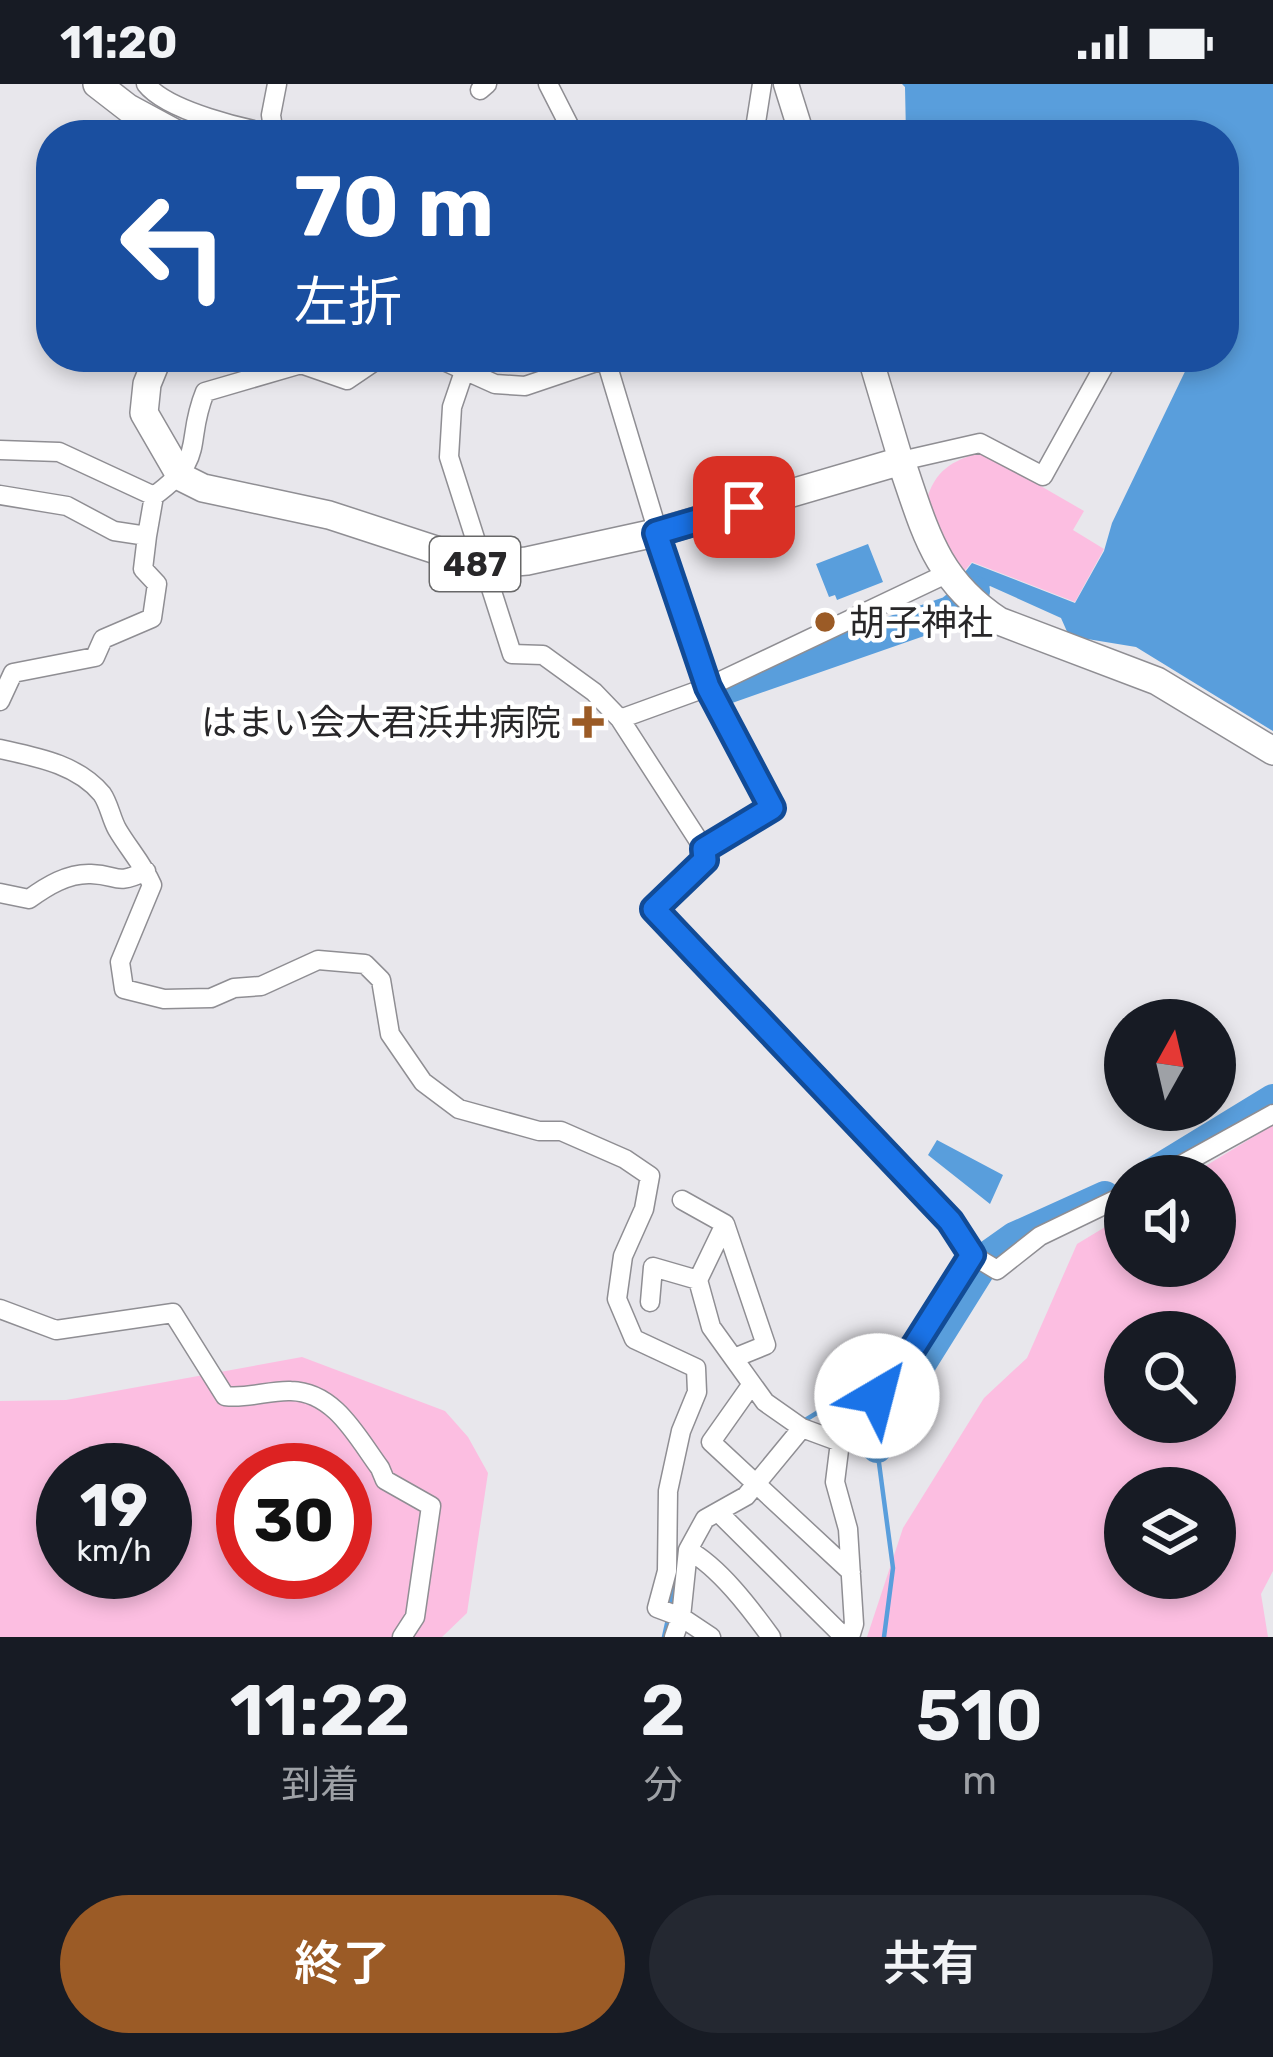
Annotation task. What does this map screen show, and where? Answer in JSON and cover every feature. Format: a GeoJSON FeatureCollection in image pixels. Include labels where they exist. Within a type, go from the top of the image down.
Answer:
{"type":"FeatureCollection","features":[{"type":"Feature","properties":{"kind":"highway"},"geometry":{"type":"LineString","coordinates":[[97,84],[150,120]]}},
{"type":"Feature","properties":{"kind":"highway"},"geometry":{"type":"LineString","coordinates":[[152,372],[144,413],[181,477]]}},
{"type":"Feature","properties":{"kind":"highway"},"geometry":{"type":"LineString","coordinates":[[901,461],[931,547],[946,574],[982,609],[999,621],[1156,681],[1273,751]]}},
{"type":"Feature","properties":{"kind":"highway","name":"487"},"geometry":{"type":"LineString","coordinates":[[181,477],[203,488],[329,514],[482,565],[527,561],[656,533],[901,461]]}},
{"type":"Feature","properties":{"kind":"main road"},"geometry":{"type":"LineString","coordinates":[[786,84],[797,120]]}},
{"type":"Feature","properties":{"kind":"main road"},"geometry":{"type":"LineString","coordinates":[[874,372],[901,461]]}},
{"type":"Feature","properties":{"kind":"street"},"geometry":{"type":"LineString","coordinates":[[146,84],[154,94],[221,120]]}},
{"type":"Feature","properties":{"kind":"street"},"geometry":{"type":"LineString","coordinates":[[273,120],[277,84]]}},
{"type":"Feature","properties":{"kind":"street"},"geometry":{"type":"LineString","coordinates":[[548,84],[566,120]]}},
{"type":"Feature","properties":{"kind":"street"},"geometry":{"type":"LineString","coordinates":[[756,120],[762,84]]}},
{"type":"Feature","properties":{"kind":"street"},"geometry":{"type":"LineString","coordinates":[[0,701],[13,673],[95,657],[103,639],[152,619],[157,584],[142,569],[154,496],[181,477],[196,447],[196,413],[205,392],[274,372]]}},
{"type":"Feature","properties":{"kind":"street"},"geometry":{"type":"LineString","coordinates":[[324,372],[346,380],[359,372]]}},
{"type":"Feature","properties":{"kind":"street"},"geometry":{"type":"LineString","coordinates":[[465,372],[452,407],[449,457],[512,654],[543,655],[594,692],[620,718],[704,849],[705,860],[654,909],[950,1221],[972,1255],[997,1270],[1040,1236],[1104,1205]]}},
{"type":"Feature","properties":{"kind":"street"},"geometry":{"type":"LineString","coordinates":[[479,372],[495,384],[525,386],[566,372]]}},
{"type":"Feature","properties":{"kind":"street"},"geometry":{"type":"LineString","coordinates":[[612,372],[656,533],[708,687],[772,808],[704,849]]}},
{"type":"Feature","properties":{"kind":"street"},"geometry":{"type":"LineString","coordinates":[[901,461],[980,442],[1043,476],[1101,372]]}},
{"type":"Feature","properties":{"kind":"street"},"geometry":{"type":"LineString","coordinates":[[0,450],[58,452],[154,496]]}},
{"type":"Feature","properties":{"kind":"street"},"geometry":{"type":"LineString","coordinates":[[0,495],[67,506],[114,531],[147,536]]}},
{"type":"Feature","properties":{"kind":"street"},"geometry":{"type":"LineString","coordinates":[[620,718],[708,687],[946,574]]}},
{"type":"Feature","properties":{"kind":"street"},"geometry":{"type":"LineString","coordinates":[[0,749],[51,761],[76,773],[103,796],[117,829],[146,872],[152,885],[120,962],[124,989],[164,999],[212,998],[234,988],[262,986],[318,960],[365,964],[381,980],[390,1034],[423,1082],[459,1109],[539,1131],[561,1131],[625,1159],[650,1176],[644,1209],[623,1256],[617,1299],[634,1339],[683,1366],[696,1368],[697,1392],[681,1431],[668,1491],[667,1570],[657,1608],[711,1637]]}},
{"type":"Feature","properties":{"kind":"street"},"geometry":{"type":"LineString","coordinates":[[0,892],[29,899],[52,882],[90,873],[123,881],[146,872]]}},
{"type":"Feature","properties":{"kind":"street"},"geometry":{"type":"LineString","coordinates":[[1199,1155],[1273,1114]]}},
{"type":"Feature","properties":{"kind":"street"},"geometry":{"type":"LineString","coordinates":[[682,1200],[725,1224],[766,1345],[734,1358]]}},
{"type":"Feature","properties":{"kind":"street"},"geometry":{"type":"LineString","coordinates":[[725,1224],[698,1280],[711,1327],[765,1402],[795,1425],[841,1442]]}},
{"type":"Feature","properties":{"kind":"street"},"geometry":{"type":"LineString","coordinates":[[718,1512],[847,1637],[854,1624],[848,1529],[835,1482],[841,1442],[915,1345],[972,1255]]}},
{"type":"Feature","properties":{"kind":"street"},"geometry":{"type":"LineString","coordinates":[[650,1302],[653,1268],[698,1280]]}},
{"type":"Feature","properties":{"kind":"street"},"geometry":{"type":"LineString","coordinates":[[0,1309],[56,1330],[173,1313],[226,1396],[248,1399],[293,1390],[332,1403],[385,1480],[431,1506],[416,1617],[402,1637]]}},
{"type":"Feature","properties":{"kind":"street"},"geometry":{"type":"LineString","coordinates":[[752,1384],[711,1442],[851,1572]]}},
{"type":"Feature","properties":{"kind":"street"},"geometry":{"type":"LineString","coordinates":[[674,1637],[681,1617],[688,1550],[705,1519],[746,1496],[751,1482],[795,1425]]}},
{"type":"Feature","properties":{"kind":"street"},"geometry":{"type":"LineString","coordinates":[[688,1550],[703,1558],[747,1604],[771,1637]]}},
{"type":"Feature","properties":{"kind":"shaded area"},"geometry":{"type":"Polygon","coordinates":[[[982,452],[1084,511],[1073,530],[1104,549],[1075,602],[972,562],[959,577],[926,502],[946,468],[982,452]]]}},
{"type":"Feature","properties":{"kind":"shaded area"},"geometry":{"type":"Polygon","coordinates":[[[1273,1125],[1273,1571],[1261,1594],[1268,1637],[867,1637],[903,1528],[984,1398],[1027,1358],[1077,1244],[1104,1228],[1104,1287],[1236,1287],[1236,1155],[1224,1155],[1273,1125]]]}},
{"type":"Feature","properties":{"kind":"shaded area"},"geometry":{"type":"Polygon","coordinates":[[[302,1357],[445,1411],[468,1437],[488,1473],[467,1613],[442,1637],[0,1637],[0,1401],[66,1400],[302,1357]]]}},
{"type":"Feature","properties":{"kind":"water"},"geometry":{"type":"Polygon","coordinates":[[[902,84],[1273,84],[1273,731],[1136,647],[1069,636],[1061,618],[990,586],[979,594],[962,576],[972,563],[1075,603],[1104,551],[1112,523],[1185,372],[1239,372],[1239,120],[906,120],[902,84]]]}},
{"type":"Feature","properties":{"kind":"water"},"geometry":{"type":"Polygon","coordinates":[[[868,544],[883,582],[837,600],[835,595],[829,597],[816,564],[868,544]]]}},
{"type":"Feature","properties":{"kind":"water"},"geometry":{"type":"Polygon","coordinates":[[[937,1140],[1003,1175],[990,1204],[928,1155],[937,1140]]]}},
{"type":"Feature","properties":{"kind":"waterway"},"geometry":{"type":"LineString","coordinates":[[718,692],[950,611],[975,591]]}},
{"type":"Feature","properties":{"kind":"waterway"},"geometry":{"type":"LineString","coordinates":[[1181,1155],[1273,1099]]}},
{"type":"Feature","properties":{"kind":"waterway"},"geometry":{"type":"LineString","coordinates":[[877,1448],[915,1374],[990,1254],[1014,1237],[1104,1196]]}},
{"type":"Feature","properties":{"kind":"waterway"},"geometry":{"type":"LineString","coordinates":[[878,1403],[906,1399]]}},
{"type":"Feature","properties":{"kind":"waterway"},"geometry":{"type":"LineString","coordinates":[[802,1422],[820,1411],[849,1408]]}},
{"type":"Feature","properties":{"kind":"waterway"},"geometry":{"type":"LineString","coordinates":[[877,1448],[893,1568],[884,1637]]}},
{"type":"Feature","properties":{"kind":"waterway"},"geometry":{"type":"LineString","coordinates":[[670,1608],[676,1578]]}},
{"type":"Feature","properties":{"kind":"waterway"},"geometry":{"type":"LineString","coordinates":[[664,1637],[668,1619]]}},
{"type":"Feature","properties":{"kind":"place","name":"胡子神社"},"geometry":{"type":"Point","coordinates":[825,622]}},
{"type":"Feature","properties":{"kind":"place","name":"はまい会大君浜井病院"},"geometry":{"type":"Point","coordinates":[588,722]}},
{"type":"Feature","properties":{"kind":"route"},"geometry":{"type":"LineString","coordinates":[[744,507],[656,533],[708,687],[772,808],[704,849],[705,860],[654,909],[950,1221],[972,1255],[877,1396]]}}]}
